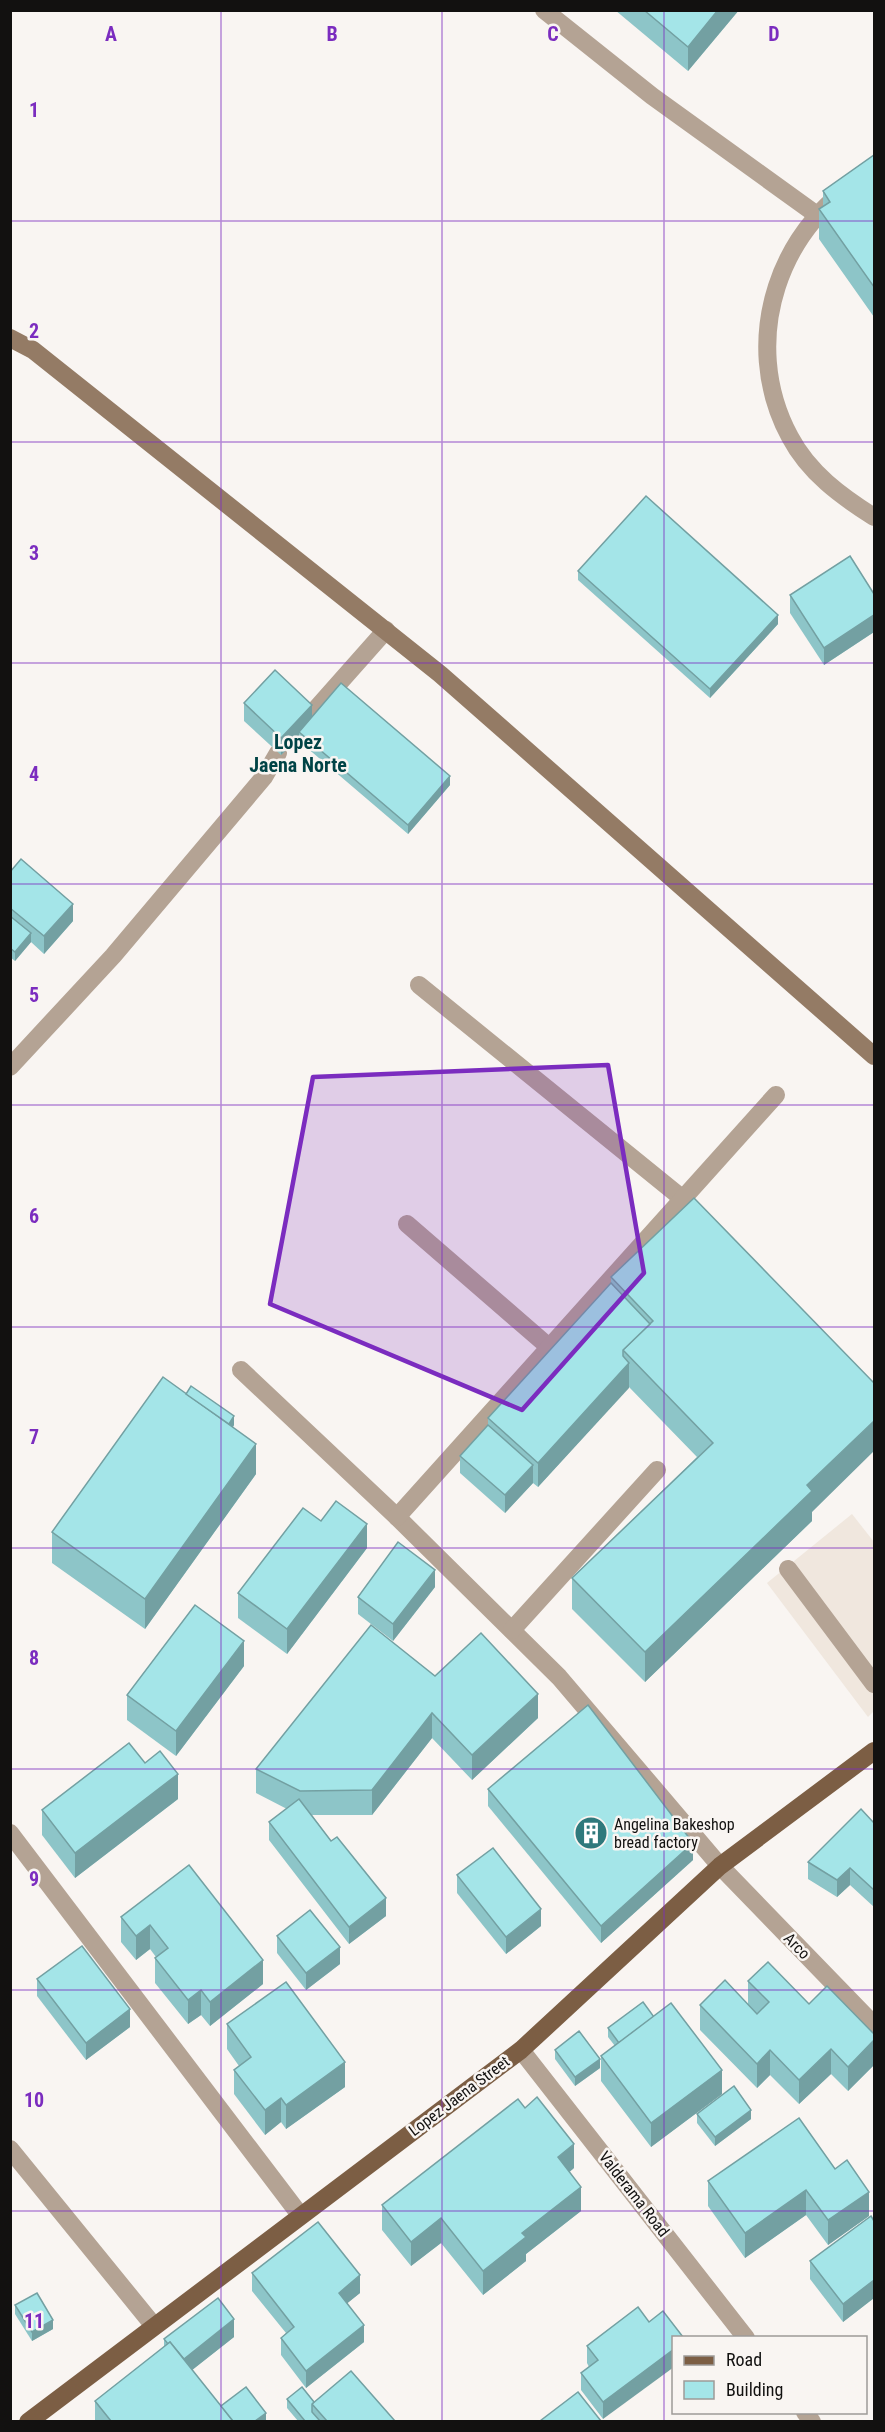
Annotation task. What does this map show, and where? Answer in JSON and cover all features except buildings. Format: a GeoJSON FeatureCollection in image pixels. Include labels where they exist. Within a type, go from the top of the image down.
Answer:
{"type":"FeatureCollection","features":[{"type":"Feature","properties":{"kind":"main road","name":"Lopez Jaena Street"},"geometry":{"type":"LineString","coordinates":[[28,2421],[521,2049],[720,1866],[874,1751]]}},
{"type":"Feature","properties":{"kind":"street"},"geometry":{"type":"LineString","coordinates":[[544,10],[652,96],[817,215]]}},
{"type":"Feature","properties":{"kind":"street"},"geometry":{"type":"LineString","coordinates":[[874,172],[838,195],[817,215],[793,247],[776,283],[768,321],[767,361],[775,400],[790,437],[812,469],[842,496],[874,517]]}},
{"type":"Feature","properties":{"kind":"street"},"geometry":{"type":"LineString","coordinates":[[10,338],[33,350],[386,630],[874,1056]]}},
{"type":"Feature","properties":{"kind":"street"},"geometry":{"type":"LineString","coordinates":[[308,718],[386,630]]}},
{"type":"Feature","properties":{"kind":"street"},"geometry":{"type":"LineString","coordinates":[[10,1067],[113,956],[264,777],[278,753]]}},
{"type":"Feature","properties":{"kind":"street"},"geometry":{"type":"LineString","coordinates":[[418,985],[683,1199]]}},
{"type":"Feature","properties":{"kind":"street"},"geometry":{"type":"LineString","coordinates":[[397,1517],[776,1095]]}},
{"type":"Feature","properties":{"kind":"street"},"geometry":{"type":"LineString","coordinates":[[407,1224],[549,1347]]}},
{"type":"Feature","properties":{"kind":"street","name":"Arco"},"geometry":{"type":"LineString","coordinates":[[241,1370],[397,1517],[559,1677],[720,1866],[874,2025]]}},
{"type":"Feature","properties":{"kind":"street"},"geometry":{"type":"LineString","coordinates":[[512,1630],[657,1470]]}},
{"type":"Feature","properties":{"kind":"street"},"geometry":{"type":"LineString","coordinates":[[788,1569],[874,1684]]}},
{"type":"Feature","properties":{"kind":"street"},"geometry":{"type":"LineString","coordinates":[[10,1833],[300,2215]]}},
{"type":"Feature","properties":{"kind":"street","name":"Valderama Road"},"geometry":{"type":"LineString","coordinates":[[521,2049],[745,2336]]}},
{"type":"Feature","properties":{"kind":"street"},"geometry":{"type":"LineString","coordinates":[[10,2150],[154,2326]]}},
{"type":"Feature","properties":{"kind":"highlighted area"},"geometry":{"type":"Polygon","coordinates":[[[608,1065],[644,1273],[522,1410],[270,1304],[313,1077],[608,1065]]]}},
{"type":"Feature","properties":{"kind":"shaded area"},"geometry":{"type":"Polygon","coordinates":[[[852,1514],[874,1542],[874,1711],[868,1717],[767,1583],[852,1514]]]}},
{"type":"Feature","properties":{"kind":"place","name":"Angelina Bakeshop bread factory"},"geometry":{"type":"Point","coordinates":[591,1833]}},
{"type":"Feature","properties":{"kind":"district","name":"Lopez Jaena Norte"},"geometry":{"type":"Point","coordinates":[298,754]}}]}
